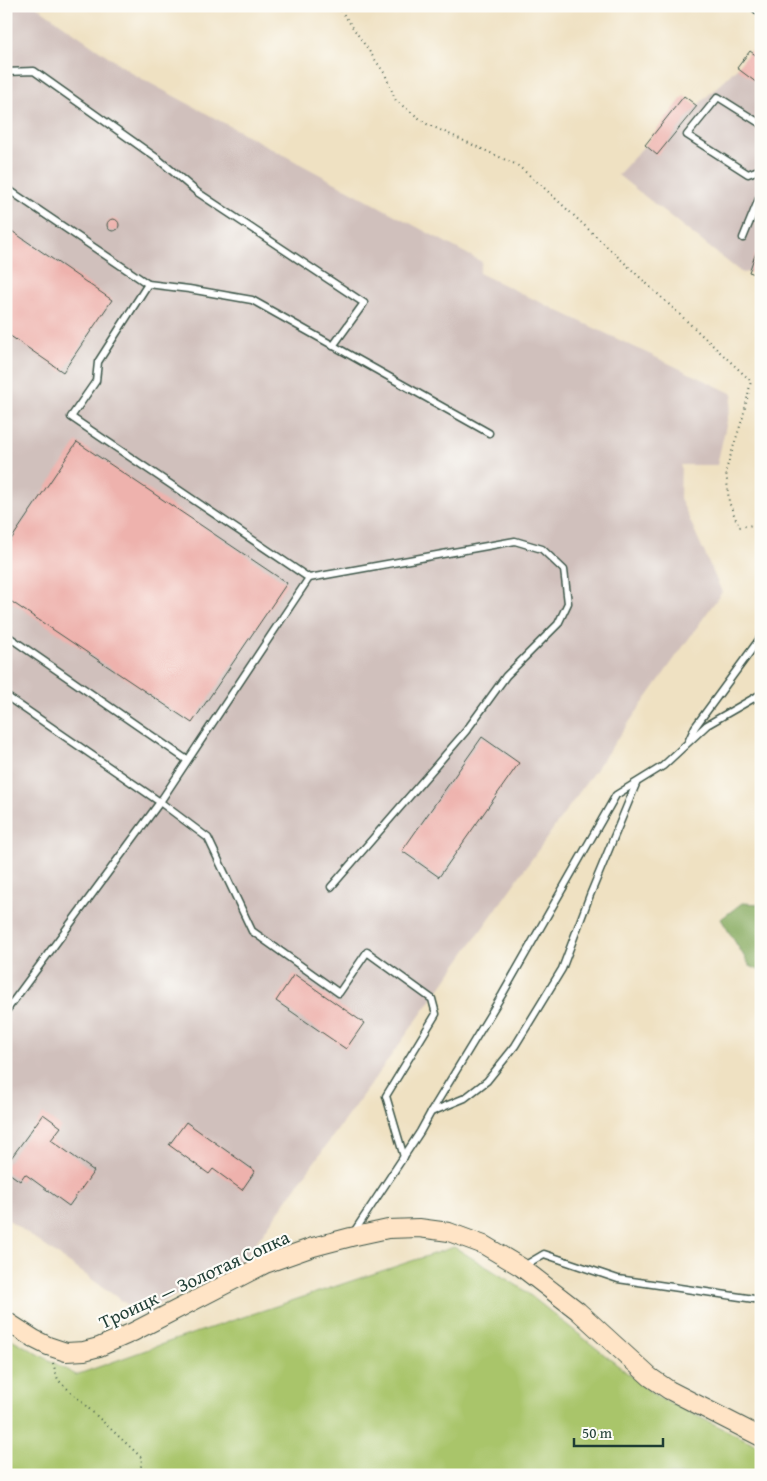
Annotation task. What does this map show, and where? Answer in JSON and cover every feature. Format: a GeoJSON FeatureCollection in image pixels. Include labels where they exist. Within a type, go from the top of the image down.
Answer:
{"type":"FeatureCollection","features":[{"type":"Feature","properties":{"kind":"street"},"geometry":{"type":"LineString","coordinates":[[757,6],[761,10]]}},
{"type":"Feature","properties":{"kind":"street","name":"Троицк — Золотая Сопка"},"geometry":{"type":"LineString","coordinates":[[6,1321],[34,1340],[59,1350],[73,1352],[92,1350],[133,1332],[265,1264],[313,1247],[388,1229],[419,1228],[449,1232],[484,1245],[521,1267],[578,1310],[650,1377],[669,1390],[761,1437]]}},
{"type":"Feature","properties":{"kind":"lane"},"geometry":{"type":"LineString","coordinates":[[6,72],[34,71],[158,159],[197,192],[364,303],[333,346]]}},
{"type":"Feature","properties":{"kind":"lane"},"geometry":{"type":"LineString","coordinates":[[761,124],[718,97],[686,135],[748,174],[761,169]]}},
{"type":"Feature","properties":{"kind":"lane"},"geometry":{"type":"LineString","coordinates":[[6,188],[148,284],[252,300],[489,433]]}},
{"type":"Feature","properties":{"kind":"lane"},"geometry":{"type":"LineString","coordinates":[[743,238],[761,194]]}},
{"type":"Feature","properties":{"kind":"lane"},"geometry":{"type":"LineString","coordinates":[[148,284],[98,362],[96,381],[71,417],[309,578],[515,541],[542,549],[564,570],[568,603],[558,624],[506,676],[466,731],[331,887]]}},
{"type":"Feature","properties":{"kind":"lane"},"geometry":{"type":"LineString","coordinates":[[6,1012],[160,802],[309,578]]}},
{"type":"Feature","properties":{"kind":"lane"},"geometry":{"type":"LineString","coordinates":[[6,635],[187,760]]}},
{"type":"Feature","properties":{"kind":"lane"},"geometry":{"type":"LineString","coordinates":[[687,744],[695,726],[761,637]]}},
{"type":"Feature","properties":{"kind":"lane"},"geometry":{"type":"LineString","coordinates":[[351,1237],[420,1132],[502,995],[616,796],[663,766],[706,726],[761,694]]}},
{"type":"Feature","properties":{"kind":"lane"},"geometry":{"type":"LineString","coordinates":[[6,696],[160,802],[208,838],[252,930],[339,993],[367,952],[432,999],[436,1014],[386,1096],[404,1157]]}},
{"type":"Feature","properties":{"kind":"lane"},"geometry":{"type":"LineString","coordinates":[[431,1112],[465,1098],[487,1081],[515,1046],[562,969],[636,783]]}},
{"type":"Feature","properties":{"kind":"lane"},"geometry":{"type":"LineString","coordinates":[[521,1267],[544,1254],[618,1279],[761,1300]]}},
{"type":"Feature","properties":{"kind":"path"},"geometry":{"type":"LineString","coordinates":[[338,6],[385,74],[396,101],[427,124],[517,165],[541,185],[751,380],[744,417],[726,470],[730,502],[738,526],[761,524]]}},
{"type":"Feature","properties":{"kind":"path"},"geometry":{"type":"LineString","coordinates":[[48,1346],[58,1380],[142,1458],[140,1475]]}},
{"type":"Feature","properties":{"kind":"shaded area"},"geometry":{"type":"Polygon","coordinates":[[[6,6],[36,6],[135,75],[482,262],[479,273],[733,394],[717,465],[681,465],[680,498],[722,592],[245,1258],[215,1277],[139,1313],[6,1218],[6,6]]]}},
{"type":"Feature","properties":{"kind":"shaded area"},"geometry":{"type":"Polygon","coordinates":[[[750,51],[761,59],[761,276],[749,272],[742,273],[618,175],[684,96],[697,106],[737,68],[750,51]]]}},
{"type":"Feature","properties":{"kind":"green space"},"geometry":{"type":"Polygon","coordinates":[[[742,903],[761,904],[761,971],[750,966],[721,919],[742,903]]]}},
{"type":"Feature","properties":{"kind":"green space"},"geometry":{"type":"Polygon","coordinates":[[[454,1247],[521,1288],[656,1396],[761,1447],[761,1475],[6,1475],[6,1336],[76,1375],[174,1340],[454,1247]]]}},
{"type":"Feature","properties":{"kind":"building"},"geometry":{"type":"Polygon","coordinates":[[[750,51],[761,59],[761,86],[737,68],[750,51]]]}},
{"type":"Feature","properties":{"kind":"building"},"geometry":{"type":"Polygon","coordinates":[[[684,96],[697,106],[657,155],[645,145],[684,96]]]}},
{"type":"Feature","properties":{"kind":"building"},"geometry":{"type":"Polygon","coordinates":[[[111,219],[115,219],[119,225],[115,231],[111,231],[107,227],[107,223],[111,219]]]}},
{"type":"Feature","properties":{"kind":"building"},"geometry":{"type":"Polygon","coordinates":[[[6,227],[112,300],[63,372],[6,333],[6,227]]]}},
{"type":"Feature","properties":{"kind":"building"},"geometry":{"type":"Polygon","coordinates":[[[759,244],[761,244],[761,276],[749,272],[759,244]]]}},
{"type":"Feature","properties":{"kind":"building"},"geometry":{"type":"Polygon","coordinates":[[[77,442],[287,583],[192,723],[6,598],[6,547],[77,442]]]}},
{"type":"Feature","properties":{"kind":"building"},"geometry":{"type":"Polygon","coordinates":[[[482,737],[519,763],[439,877],[402,851],[482,737]]]}},
{"type":"Feature","properties":{"kind":"building"},"geometry":{"type":"Polygon","coordinates":[[[294,974],[364,1023],[346,1049],[276,1001],[294,974]]]}},
{"type":"Feature","properties":{"kind":"building"},"geometry":{"type":"Polygon","coordinates":[[[43,1114],[61,1127],[51,1140],[94,1171],[69,1206],[25,1174],[20,1181],[6,1171],[6,1165],[43,1114]]]}},
{"type":"Feature","properties":{"kind":"building"},"geometry":{"type":"Polygon","coordinates":[[[186,1122],[255,1171],[242,1190],[213,1169],[209,1174],[169,1145],[186,1122]]]}}]}
